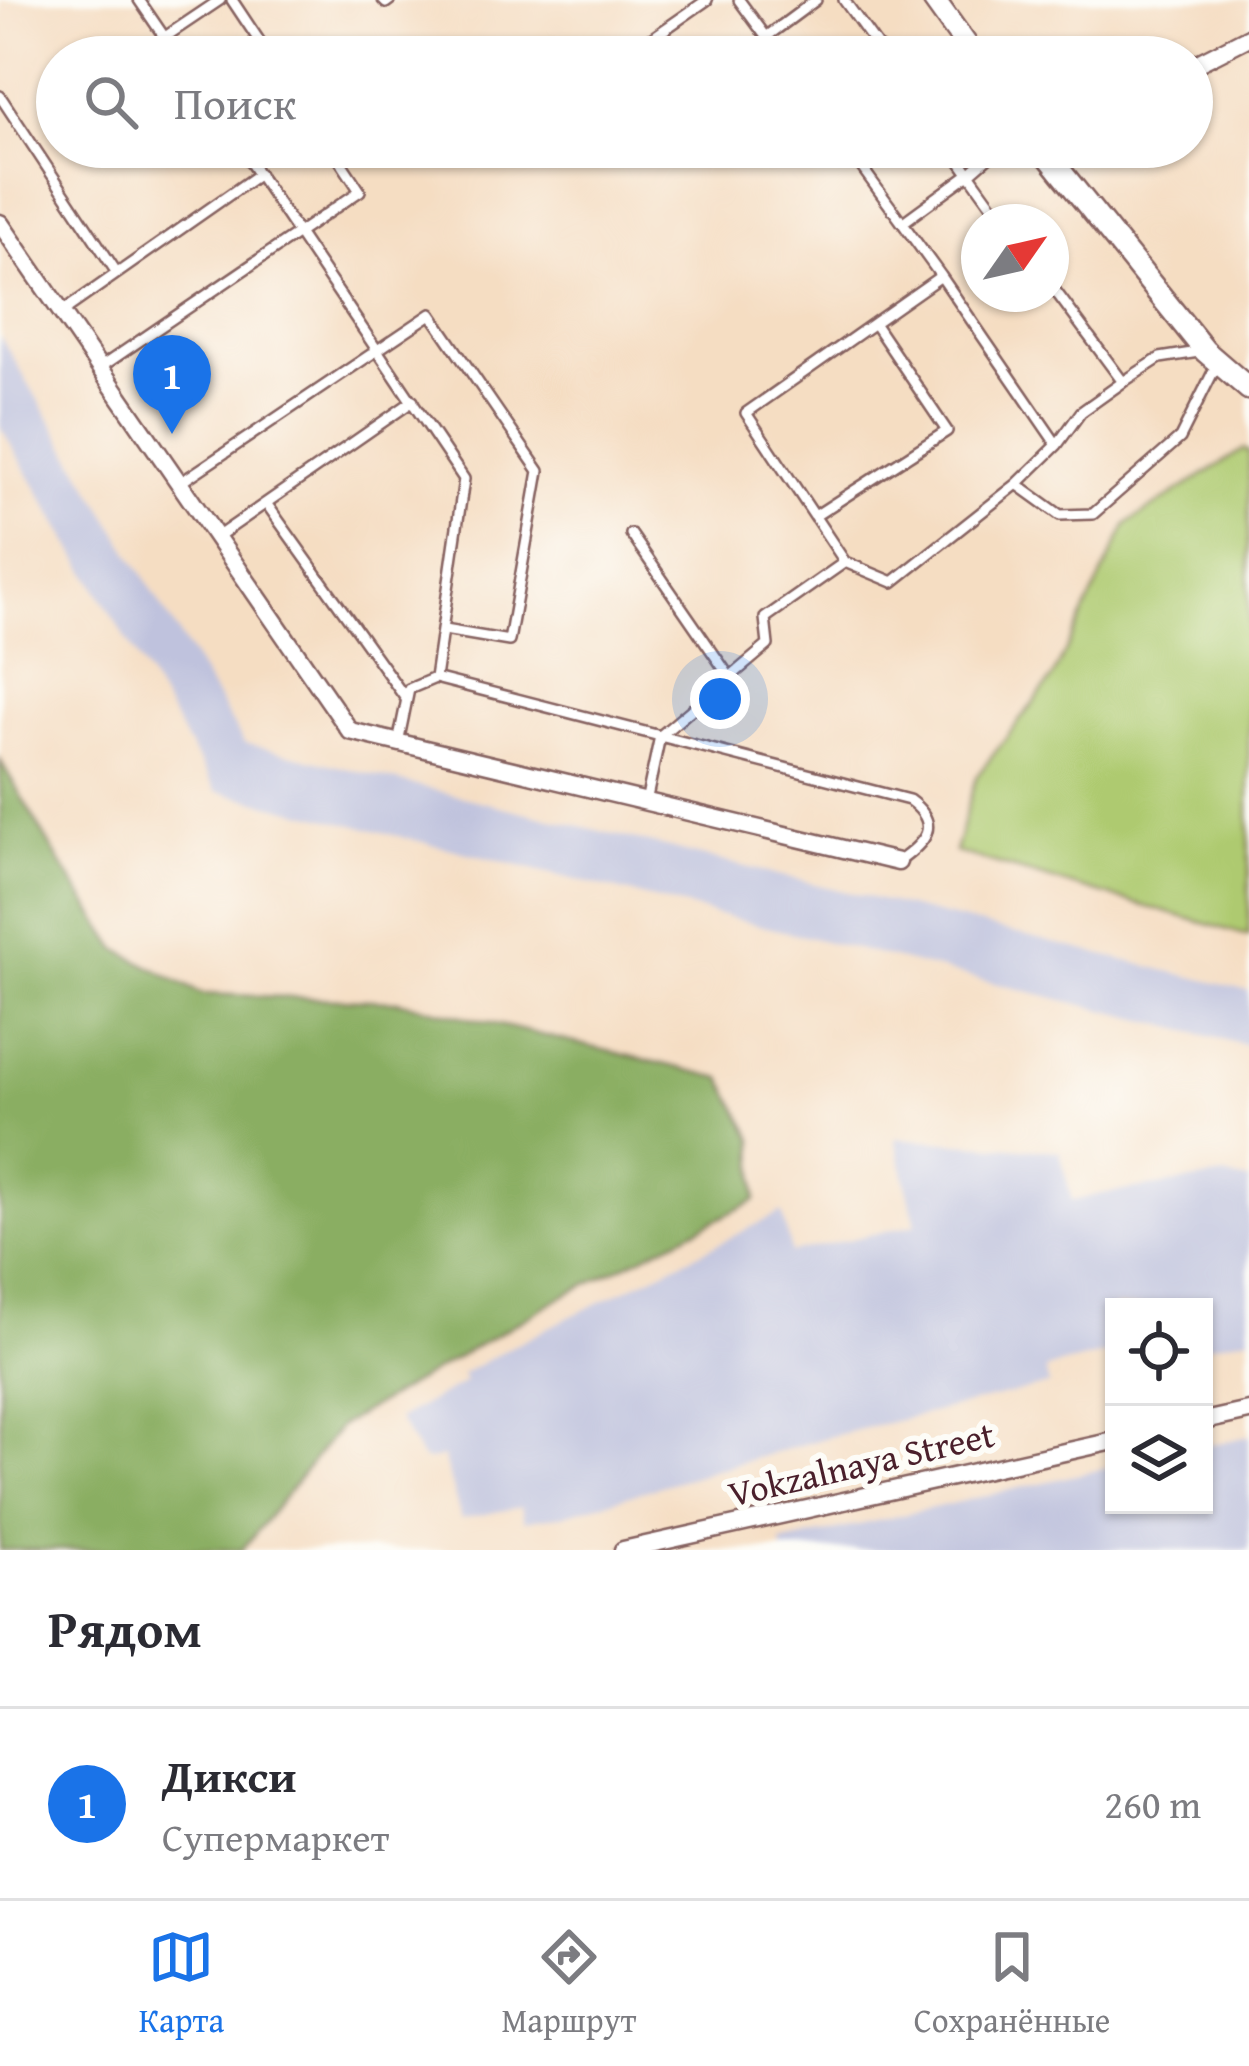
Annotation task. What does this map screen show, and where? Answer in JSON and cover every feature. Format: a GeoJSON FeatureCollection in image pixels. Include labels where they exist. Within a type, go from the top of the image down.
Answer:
{"type":"FeatureCollection","features":[{"type":"Feature","properties":{"kind":"street"},"geometry":{"type":"LineString","coordinates":[[934,0],[960,36]]}},
{"type":"Feature","properties":{"kind":"street"},"geometry":{"type":"LineString","coordinates":[[1213,55],[1249,37]]}},
{"type":"Feature","properties":{"kind":"street"},"geometry":{"type":"LineString","coordinates":[[1058,168],[1212,357],[1249,389]]}},
{"type":"Feature","properties":{"kind":"street"},"geometry":{"type":"LineString","coordinates":[[0,223],[350,730],[898,862]]}},
{"type":"Feature","properties":{"kind":"street"},"geometry":{"type":"LineString","coordinates":[[1213,1419],[1249,1411]]}},
{"type":"Feature","properties":{"kind":"street","name":"Vokzalnaya Street"},"geometry":{"type":"LineString","coordinates":[[623,1550],[677,1544],[1105,1443]]}},
{"type":"Feature","properties":{"kind":"lane"},"geometry":{"type":"LineString","coordinates":[[140,0],[164,36]]}},
{"type":"Feature","properties":{"kind":"lane"},"geometry":{"type":"LineString","coordinates":[[168,36],[220,0]]}},
{"type":"Feature","properties":{"kind":"lane"},"geometry":{"type":"LineString","coordinates":[[232,0],[256,36]]}},
{"type":"Feature","properties":{"kind":"lane"},"geometry":{"type":"LineString","coordinates":[[682,0],[690,11]]}},
{"type":"Feature","properties":{"kind":"lane"},"geometry":{"type":"LineString","coordinates":[[655,36],[707,0]]}},
{"type":"Feature","properties":{"kind":"lane"},"geometry":{"type":"LineString","coordinates":[[740,0],[765,36]]}},
{"type":"Feature","properties":{"kind":"lane"},"geometry":{"type":"LineString","coordinates":[[767,36],[816,0]]}},
{"type":"Feature","properties":{"kind":"lane"},"geometry":{"type":"LineString","coordinates":[[844,0],[870,36]]}},
{"type":"Feature","properties":{"kind":"lane"},"geometry":{"type":"LineString","coordinates":[[0,96],[36,150]]}},
{"type":"Feature","properties":{"kind":"lane"},"geometry":{"type":"LineString","coordinates":[[48,168],[117,273]]}},
{"type":"Feature","properties":{"kind":"lane"},"geometry":{"type":"LineString","coordinates":[[255,168],[464,479],[435,678]]}},
{"type":"Feature","properties":{"kind":"lane"},"geometry":{"type":"LineString","coordinates":[[100,368],[361,191],[345,168]]}},
{"type":"Feature","properties":{"kind":"lane"},"geometry":{"type":"LineString","coordinates":[[862,168],[1057,446]]}},
{"type":"Feature","properties":{"kind":"lane"},"geometry":{"type":"LineString","coordinates":[[965,168],[991,204]]}},
{"type":"Feature","properties":{"kind":"lane"},"geometry":{"type":"LineString","coordinates":[[902,223],[976,168]]}},
{"type":"Feature","properties":{"kind":"lane"},"geometry":{"type":"LineString","coordinates":[[62,312],[259,174]]}},
{"type":"Feature","properties":{"kind":"lane"},"geometry":{"type":"LineString","coordinates":[[941,276],[746,413],[845,562],[893,582],[1017,484],[1057,446],[1081,412],[1123,382],[1160,358],[1212,357],[1180,438],[1093,514],[1060,515],[1017,484]]}},
{"type":"Feature","properties":{"kind":"lane"},"geometry":{"type":"LineString","coordinates":[[1069,309],[1123,382]]}},
{"type":"Feature","properties":{"kind":"lane"},"geometry":{"type":"LineString","coordinates":[[180,483],[430,314],[539,470],[508,641],[444,630]]}},
{"type":"Feature","properties":{"kind":"lane"},"geometry":{"type":"LineString","coordinates":[[815,516],[946,431],[874,323]]}},
{"type":"Feature","properties":{"kind":"lane"},"geometry":{"type":"LineString","coordinates":[[217,537],[413,401]]}},
{"type":"Feature","properties":{"kind":"lane"},"geometry":{"type":"LineString","coordinates":[[266,503],[406,700]]}},
{"type":"Feature","properties":{"kind":"lane"},"geometry":{"type":"LineString","coordinates":[[631,534],[731,679]]}},
{"type":"Feature","properties":{"kind":"lane"},"geometry":{"type":"LineString","coordinates":[[646,802],[660,736],[768,646],[764,619],[845,562]]}},
{"type":"Feature","properties":{"kind":"lane"},"geometry":{"type":"LineString","coordinates":[[398,743],[409,689],[435,678],[909,800],[922,809],[927,834],[917,849],[898,862]]}},
{"type":"Feature","properties":{"kind":"shaded area"},"geometry":{"type":"Polygon","coordinates":[[[0,336],[244,743],[1249,991],[1249,1046],[216,791],[0,426],[0,336]]]}},
{"type":"Feature","properties":{"kind":"shaded area"},"geometry":{"type":"Polygon","coordinates":[[[895,1138],[1060,1151],[1072,1201],[1224,1176],[1249,1181],[1249,1337],[1213,1344],[1213,1298],[1105,1298],[1105,1354],[1045,1370],[1049,1385],[828,1437],[562,1515],[524,1521],[521,1507],[461,1519],[443,1457],[421,1458],[398,1419],[465,1382],[462,1374],[525,1339],[782,1212],[791,1253],[916,1224],[895,1138]]]}},
{"type":"Feature","properties":{"kind":"shaded area"},"geometry":{"type":"Polygon","coordinates":[[[1249,1436],[1249,1550],[782,1550],[781,1543],[1105,1468],[1105,1514],[1213,1514],[1213,1444],[1249,1436]]]}},
{"type":"Feature","properties":{"kind":"green space"},"geometry":{"type":"Polygon","coordinates":[[[1244,449],[1249,452],[1249,936],[955,852],[976,777],[1052,679],[1127,524],[1244,449]]]}},
{"type":"Feature","properties":{"kind":"green space"},"geometry":{"type":"Polygon","coordinates":[[[0,760],[117,949],[202,994],[398,1001],[722,1078],[754,1140],[756,1200],[559,1298],[340,1426],[242,1550],[0,1550],[0,760]]]}},
{"type":"Feature","properties":{"kind":"place","name":"Дикси"},"geometry":{"type":"Point","coordinates":[172,434]}}]}
